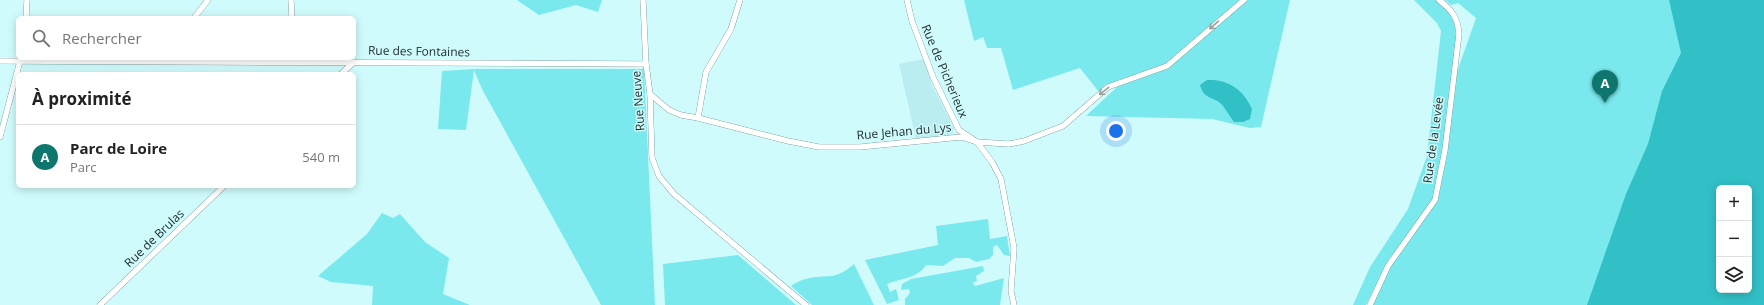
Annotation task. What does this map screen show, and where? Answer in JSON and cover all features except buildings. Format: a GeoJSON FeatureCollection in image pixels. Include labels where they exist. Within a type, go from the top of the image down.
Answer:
{"type":"FeatureCollection","features":[{"type":"Feature","properties":{"kind":"street"},"geometry":{"type":"LineString","coordinates":[[26,16],[27,0]]}},
{"type":"Feature","properties":{"kind":"street"},"geometry":{"type":"LineString","coordinates":[[196,16],[208,0]]}},
{"type":"Feature","properties":{"kind":"street"},"geometry":{"type":"LineString","coordinates":[[291,0],[292,16]]}},
{"type":"Feature","properties":{"kind":"street","name":"Rue Neuve"},"geometry":{"type":"LineString","coordinates":[[643,0],[646,64],[650,94],[652,153],[654,167],[664,184],[674,194],[806,305]]}},
{"type":"Feature","properties":{"kind":"street"},"geometry":{"type":"LineString","coordinates":[[698,118],[706,72],[730,29],[740,0]]}},
{"type":"Feature","properties":{"kind":"street","name":"Rue de Picherieux"},"geometry":{"type":"LineString","coordinates":[[907,0],[912,21],[933,77],[959,130],[977,142]]}},
{"type":"Feature","properties":{"kind":"street","name":"Rue Jehan du Lys"},"geometry":{"type":"LineString","coordinates":[[650,94],[669,110],[681,115],[818,147],[860,147],[961,138],[977,142],[1009,144],[1024,141],[1063,126],[1108,87],[1167,66],[1244,0]]}},
{"type":"Feature","properties":{"kind":"street","name":"Rue de la Levée"},"geometry":{"type":"LineString","coordinates":[[1370,305],[1388,266],[1435,200],[1442,172],[1459,44],[1458,26],[1450,9],[1439,0]]}},
{"type":"Feature","properties":{"kind":"street"},"geometry":{"type":"LineString","coordinates":[[20,72],[24,60]]}},
{"type":"Feature","properties":{"kind":"street","name":"Rue des Fontaines"},"geometry":{"type":"LineString","coordinates":[[0,61],[295,60],[354,62],[646,64]]}},
{"type":"Feature","properties":{"kind":"street"},"geometry":{"type":"LineString","coordinates":[[343,72],[354,62]]}},
{"type":"Feature","properties":{"kind":"street"},"geometry":{"type":"LineString","coordinates":[[0,137],[16,86]]}},
{"type":"Feature","properties":{"kind":"street"},"geometry":{"type":"LineString","coordinates":[[977,142],[992,162],[1001,179],[1014,248],[1011,290],[1014,305]]}},
{"type":"Feature","properties":{"kind":"street","name":"Rue de Brulas"},"geometry":{"type":"LineString","coordinates":[[100,305],[222,188]]}},
{"type":"Feature","properties":{"kind":"shaded area"},"geometry":{"type":"Polygon","coordinates":[[[517,0],[602,0],[598,12],[576,5],[539,15],[517,0]]]}},
{"type":"Feature","properties":{"kind":"shaded area"},"geometry":{"type":"Polygon","coordinates":[[[964,0],[1240,0],[1165,64],[1105,85],[1099,92],[1080,68],[1013,90],[1001,48],[987,48],[983,37],[974,41],[964,0]]]}},
{"type":"Feature","properties":{"kind":"shaded area"},"geometry":{"type":"Polygon","coordinates":[[[1247,0],[1290,0],[1261,127],[1250,128],[1212,119],[1086,116],[1118,86],[1167,69],[1247,0]]]}},
{"type":"Feature","properties":{"kind":"shaded area"},"geometry":{"type":"Polygon","coordinates":[[[1414,0],[1436,0],[1446,6],[1452,15],[1455,27],[1456,53],[1451,89],[1476,18],[1458,3],[1451,5],[1445,0],[1764,0],[1764,305],[1371,305],[1391,255],[1366,305],[1353,305],[1370,267],[1408,209],[1427,156],[1441,31],[1437,23],[1414,0]]]}},
{"type":"Feature","properties":{"kind":"shaded area"},"geometry":{"type":"Polygon","coordinates":[[[1669,0],[1764,0],[1764,305],[1587,305],[1626,194],[1648,144],[1662,91],[1681,53],[1669,0]]]}},
{"type":"Feature","properties":{"kind":"shaded area"},"geometry":{"type":"Polygon","coordinates":[[[924,59],[932,85],[954,128],[952,136],[916,139],[899,64],[924,59]]]}},
{"type":"Feature","properties":{"kind":"shaded area"},"geometry":{"type":"Polygon","coordinates":[[[474,69],[644,69],[655,305],[601,305],[482,89],[474,70],[466,130],[438,129],[442,71],[474,69]]]}},
{"type":"Feature","properties":{"kind":"shaded area"},"geometry":{"type":"Polygon","coordinates":[[[1207,80],[1228,83],[1239,91],[1252,109],[1250,119],[1243,122],[1234,122],[1220,103],[1204,94],[1200,85],[1207,80]]]}},
{"type":"Feature","properties":{"kind":"shaded area"},"geometry":{"type":"Polygon","coordinates":[[[382,213],[393,218],[400,214],[425,242],[449,258],[443,294],[470,305],[372,305],[373,286],[331,282],[318,276],[367,234],[382,213]]]}},
{"type":"Feature","properties":{"kind":"shaded area"},"geometry":{"type":"Polygon","coordinates":[[[988,219],[990,239],[1007,236],[1010,256],[1004,255],[997,245],[993,247],[993,255],[989,259],[976,262],[969,258],[955,258],[943,266],[926,265],[922,270],[913,276],[887,284],[890,292],[896,289],[899,300],[887,304],[865,260],[938,245],[936,226],[988,219]]]}},
{"type":"Feature","properties":{"kind":"shaded area"},"geometry":{"type":"Polygon","coordinates":[[[738,255],[796,305],[665,305],[663,264],[738,255]]]}},
{"type":"Feature","properties":{"kind":"shaded area"},"geometry":{"type":"Polygon","coordinates":[[[854,264],[874,305],[812,305],[791,286],[804,279],[836,275],[847,270],[854,264]]]}},
{"type":"Feature","properties":{"kind":"shaded area"},"geometry":{"type":"Polygon","coordinates":[[[983,266],[984,271],[976,276],[977,281],[973,283],[975,286],[1004,278],[1000,305],[905,305],[905,299],[910,293],[909,289],[901,290],[902,284],[911,279],[983,266]]]}},
{"type":"Feature","properties":{"kind":"place","name":"Parc de Loire"},"geometry":{"type":"Point","coordinates":[1605,103]}}]}
